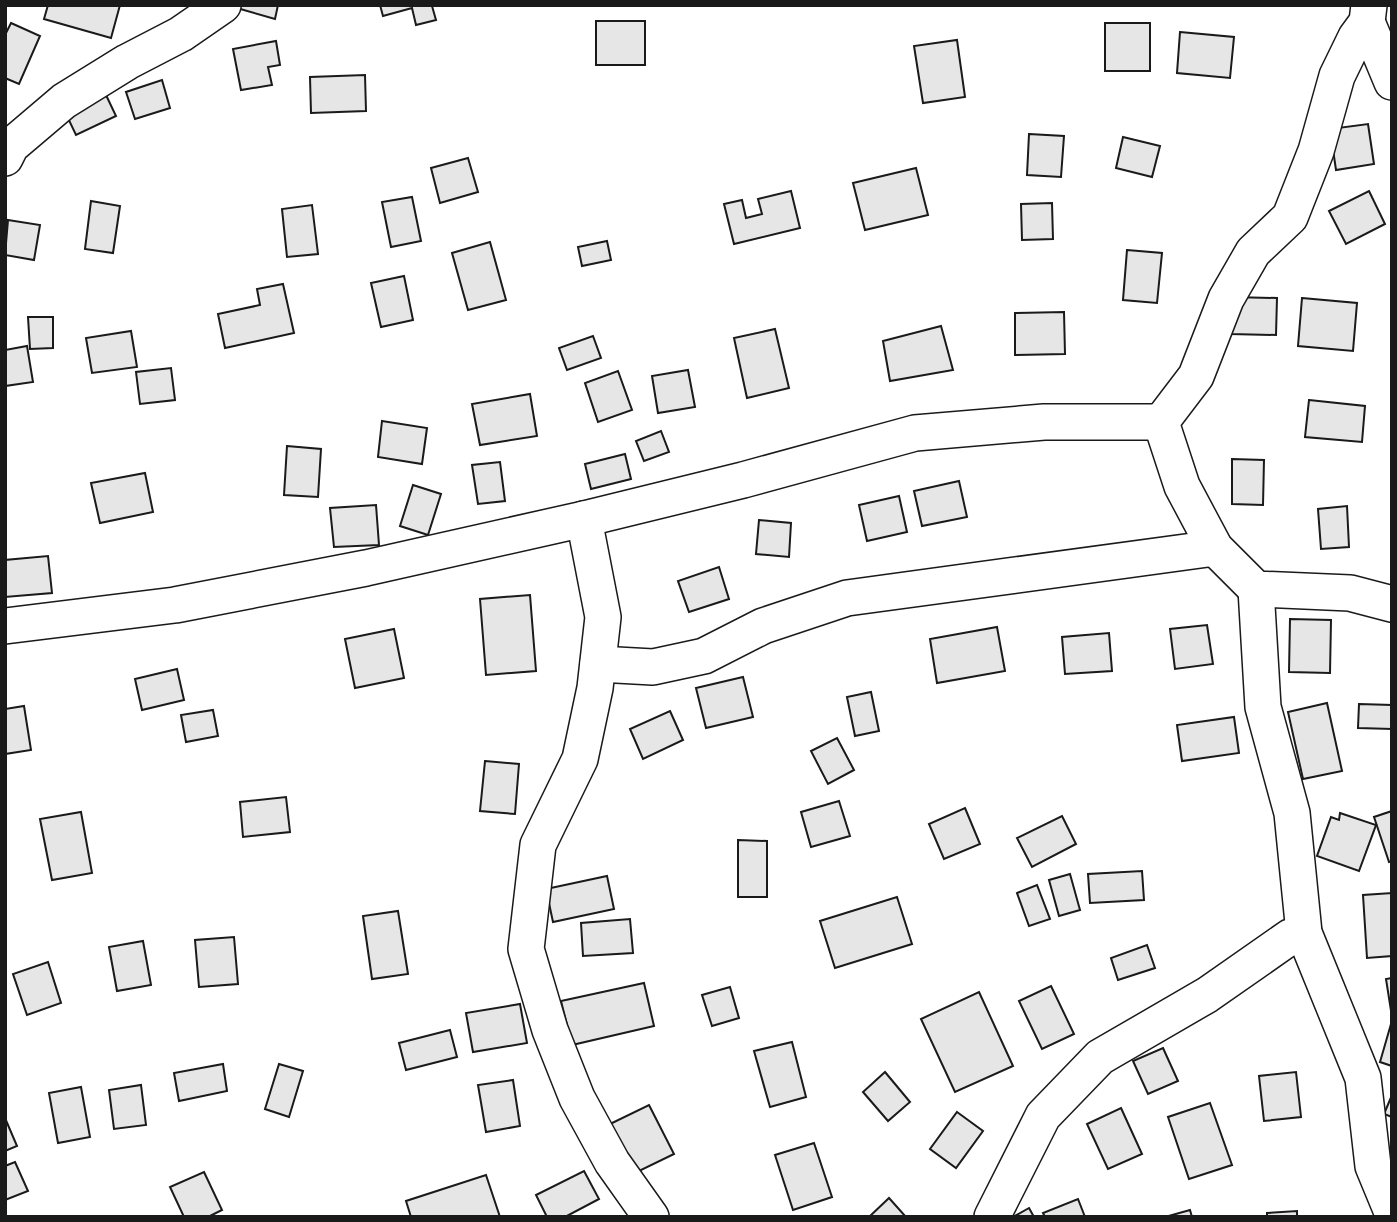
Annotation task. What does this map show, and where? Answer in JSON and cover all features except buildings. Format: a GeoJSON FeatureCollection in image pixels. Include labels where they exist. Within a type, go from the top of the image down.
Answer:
{"type":"FeatureCollection","features":[{"type":"Feature","properties":{"kind":"street"},"geometry":{"type":"LineString","coordinates":[[5,158],[11,146],[64,101],[127,62],[181,34],[223,5]]}},
{"type":"Feature","properties":{"kind":"street"},"geometry":{"type":"LineString","coordinates":[[1368,13],[1392,82]]}},
{"type":"Feature","properties":{"kind":"street"},"geometry":{"type":"LineString","coordinates":[[1161,422],[1196,376],[1226,299],[1253,252],[1290,217],[1315,151],[1337,76],[1368,13]]}},
{"type":"Feature","properties":{"kind":"street"},"geometry":{"type":"LineString","coordinates":[[5,626],[175,605],[366,568],[743,480],[915,433],[1044,422],[1161,422]]}},
{"type":"Feature","properties":{"kind":"street"},"geometry":{"type":"LineString","coordinates":[[1161,422],[1182,486],[1215,548],[1256,589],[1263,706],[1292,813],[1304,933],[1363,1078],[1373,1166],[1392,1212]]}},
{"type":"Feature","properties":{"kind":"street"},"geometry":{"type":"LineString","coordinates":[[584,519],[603,617],[598,664],[580,760],[538,845],[526,948],[550,1030],[577,1098],[611,1162],[651,1217]]}},
{"type":"Feature","properties":{"kind":"street"},"geometry":{"type":"LineString","coordinates":[[598,664],[653,667],[704,656],[762,626],[847,598],[1215,548]]}},
{"type":"Feature","properties":{"kind":"street"},"geometry":{"type":"LineString","coordinates":[[1256,589],[1350,593],[1392,604]]}},
{"type":"Feature","properties":{"kind":"street"},"geometry":{"type":"LineString","coordinates":[[992,1217],[1043,1116],[1100,1057],[1207,995],[1290,937],[1304,933]]}}]}
